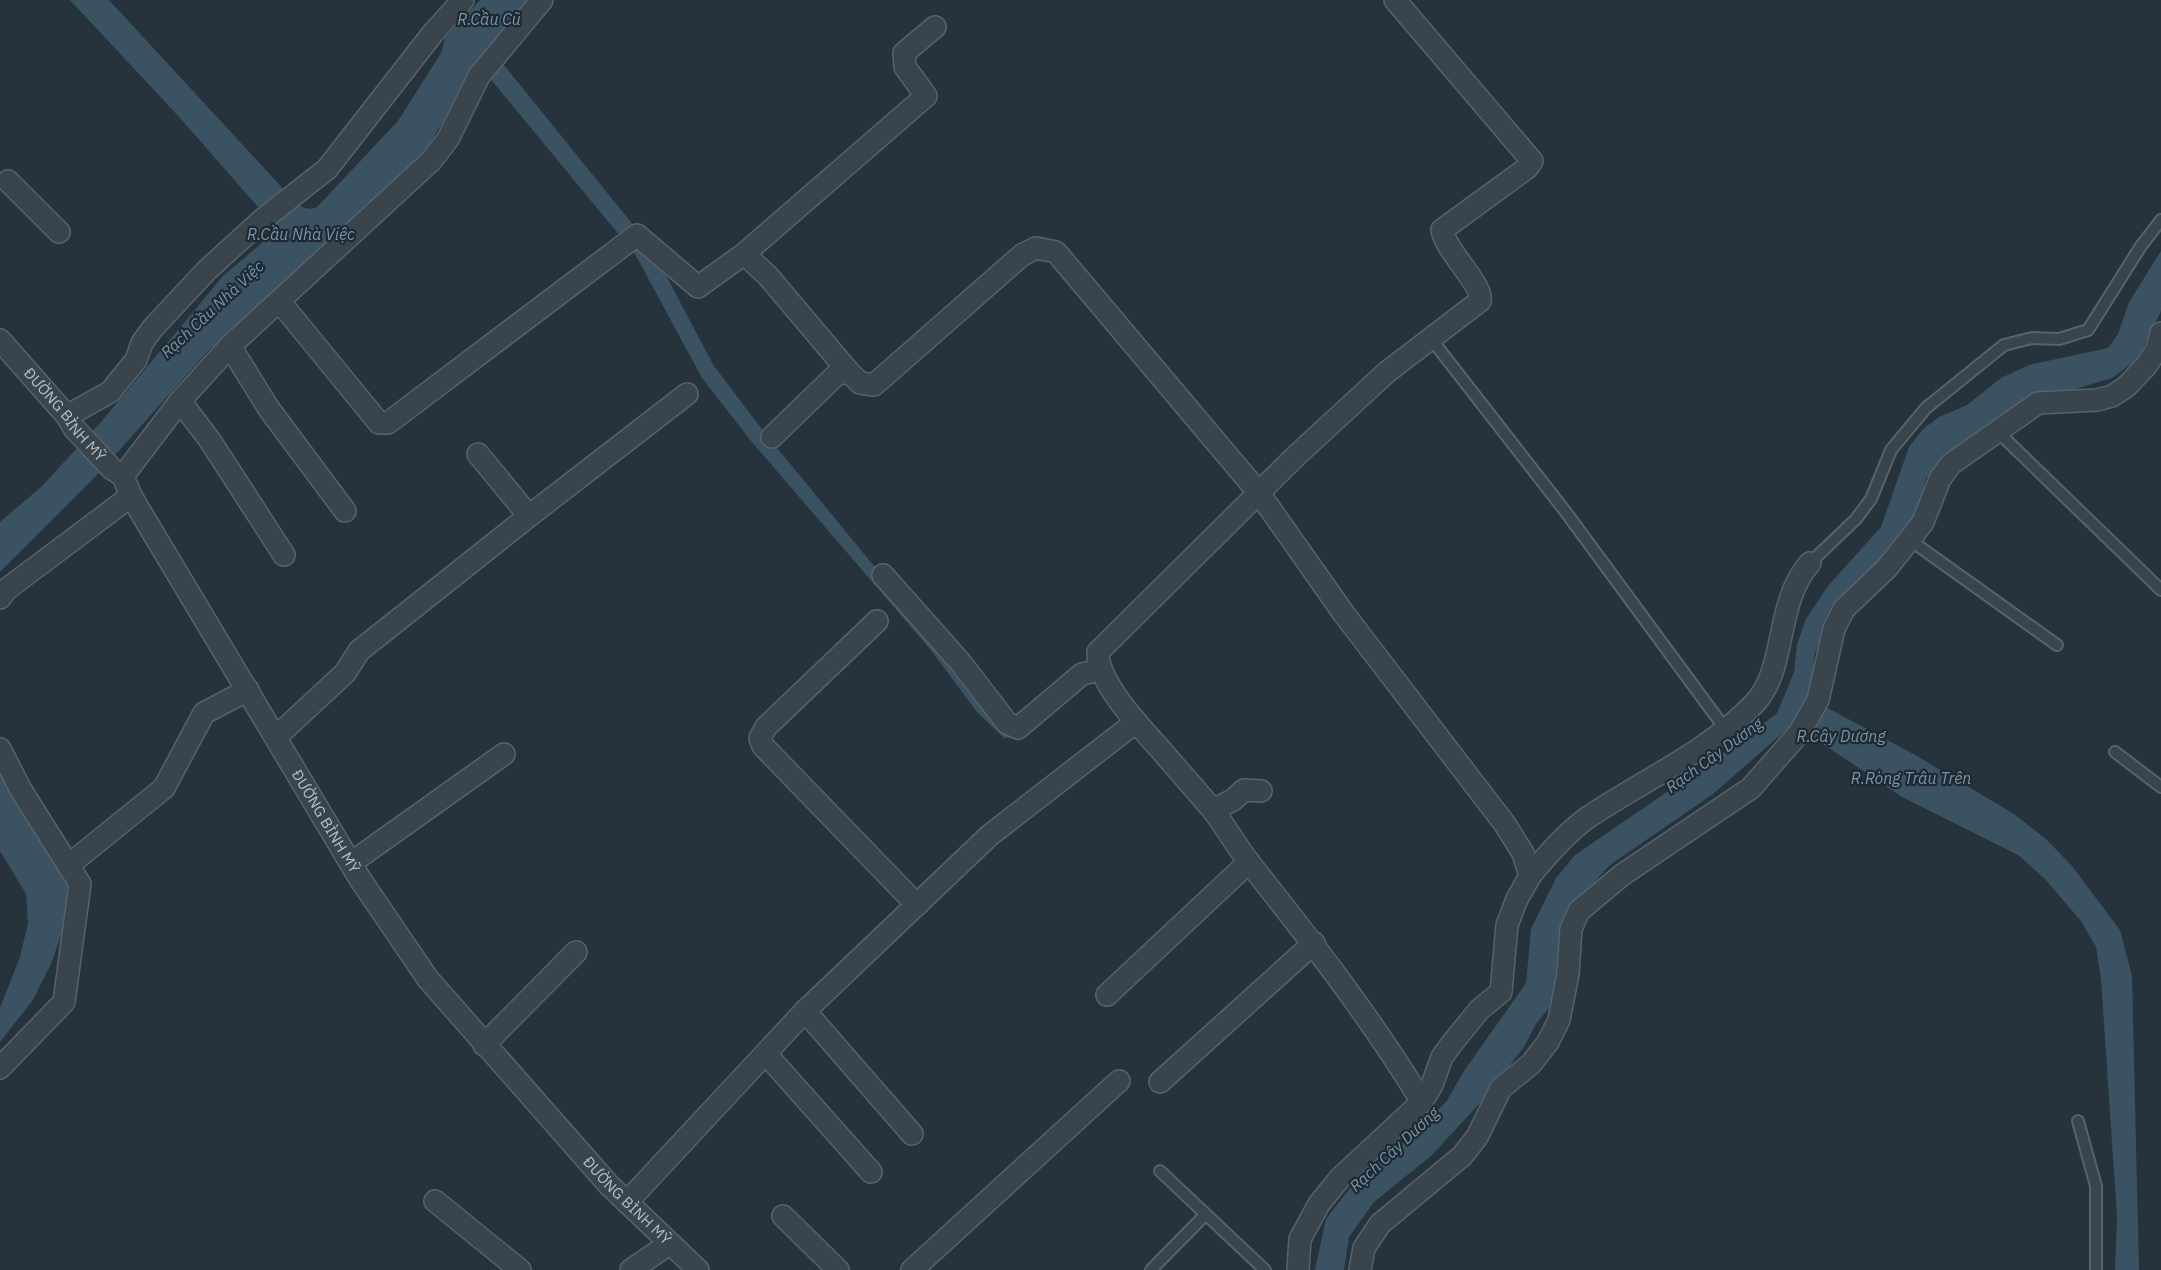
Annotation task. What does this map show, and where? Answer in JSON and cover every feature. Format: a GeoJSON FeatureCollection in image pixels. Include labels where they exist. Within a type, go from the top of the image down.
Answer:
{"type":"FeatureCollection","features":[{"type":"Feature","properties":{"kind":"street"},"geometry":{"type":"LineString","coordinates":[[70,422],[110,392],[136,360],[142,343],[207,270],[262,220],[327,169],[433,33],[463,0]]}},
{"type":"Feature","properties":{"kind":"street"},"geometry":{"type":"LineString","coordinates":[[0,598],[122,480],[180,401],[230,346],[431,161],[448,139],[479,76],[542,0]]}},
{"type":"Feature","properties":{"kind":"street"},"geometry":{"type":"LineString","coordinates":[[1395,0],[1532,161],[1527,168],[1442,230],[1448,245],[1481,296],[1480,301],[1432,340],[1387,372],[1259,493],[1098,652],[1101,670],[1136,722],[1213,810],[1249,862],[1314,943],[1367,1015],[1422,1101]]}},
{"type":"Feature","properties":{"kind":"street"},"geometry":{"type":"LineString","coordinates":[[280,302],[379,423],[388,423],[637,235],[698,287],[744,254],[926,96],[905,67],[904,53],[935,27]]}},
{"type":"Feature","properties":{"kind":"street"},"geometry":{"type":"LineString","coordinates":[[2,181],[59,232]]}},
{"type":"Feature","properties":{"kind":"street"},"geometry":{"type":"LineString","coordinates":[[744,254],[768,276],[848,371],[860,382],[874,385],[1022,255],[1036,248],[1056,252],[1259,493],[1344,614],[1504,823],[1523,854],[1530,876]]}},
{"type":"Feature","properties":{"kind":"street"},"geometry":{"type":"LineString","coordinates":[[1360,1270],[1364,1248],[1380,1224],[1462,1156],[1477,1137],[1500,1088],[1531,1064],[1548,1042],[1559,1020],[1568,974],[1571,929],[1579,911],[1622,875],[1751,788],[1800,732],[1818,700],[1834,629],[1844,609],[1887,568],[1910,540],[1923,522],[1940,479],[1951,464],[2038,403],[2097,400],[2126,387],[2146,366],[2157,349],[2161,333]]}},
{"type":"Feature","properties":{"kind":"street","name":"ĐƯỜNG BÌNH MỸ"},"geometry":{"type":"LineString","coordinates":[[0,340],[122,480],[351,863],[428,980],[627,1203],[698,1270]]}},
{"type":"Feature","properties":{"kind":"street"},"geometry":{"type":"LineString","coordinates":[[230,346],[269,410],[345,511]]}},
{"type":"Feature","properties":{"kind":"street"},"geometry":{"type":"LineString","coordinates":[[772,438],[836,375],[848,371]]}},
{"type":"Feature","properties":{"kind":"street"},"geometry":{"type":"LineString","coordinates":[[276,737],[345,673],[359,651],[687,394]]}},
{"type":"Feature","properties":{"kind":"street"},"geometry":{"type":"LineString","coordinates":[[180,401],[209,439],[284,555]]}},
{"type":"Feature","properties":{"kind":"street"},"geometry":{"type":"LineString","coordinates":[[478,454],[529,516]]}},
{"type":"Feature","properties":{"kind":"street"},"geometry":{"type":"LineString","coordinates":[[1298,1270],[1300,1239],[1319,1204],[1340,1178],[1422,1101],[1432,1085],[1442,1057],[1480,1009],[1501,992],[1507,925],[1517,899],[1530,876],[1549,853],[1587,819],[1700,750],[1755,703],[1772,674],[1782,623],[1796,584],[1810,563]]}},
{"type":"Feature","properties":{"kind":"street"},"geometry":{"type":"LineString","coordinates":[[883,574],[961,663],[1007,723],[1018,728],[1082,674],[1101,670]]}},
{"type":"Feature","properties":{"kind":"street"},"geometry":{"type":"LineString","coordinates":[[877,621],[766,727],[760,738],[763,746],[917,905]]}},
{"type":"Feature","properties":{"kind":"street"},"geometry":{"type":"LineString","coordinates":[[70,864],[164,788],[204,713],[248,690]]}},
{"type":"Feature","properties":{"kind":"street"},"geometry":{"type":"LineString","coordinates":[[627,1203],[805,1011],[990,835],[1136,722]]}},
{"type":"Feature","properties":{"kind":"street"},"geometry":{"type":"LineString","coordinates":[[0,749],[21,790],[70,864],[80,884],[64,1002],[0,1068]]}},
{"type":"Feature","properties":{"kind":"street"},"geometry":{"type":"LineString","coordinates":[[351,863],[504,754]]}},
{"type":"Feature","properties":{"kind":"street"},"geometry":{"type":"LineString","coordinates":[[1213,810],[1233,800],[1244,790],[1261,791]]}},
{"type":"Feature","properties":{"kind":"street"},"geometry":{"type":"LineString","coordinates":[[1107,995],[1249,862]]}},
{"type":"Feature","properties":{"kind":"street"},"geometry":{"type":"LineString","coordinates":[[1160,1082],[1314,943]]}},
{"type":"Feature","properties":{"kind":"street"},"geometry":{"type":"LineString","coordinates":[[484,1045],[576,952]]}},
{"type":"Feature","properties":{"kind":"street"},"geometry":{"type":"LineString","coordinates":[[805,1011],[912,1134]]}},
{"type":"Feature","properties":{"kind":"street"},"geometry":{"type":"LineString","coordinates":[[766,1054],[871,1172]]}},
{"type":"Feature","properties":{"kind":"street"},"geometry":{"type":"LineString","coordinates":[[912,1270],[1119,1081]]}},
{"type":"Feature","properties":{"kind":"street"},"geometry":{"type":"LineString","coordinates":[[435,1201],[520,1270]]}},
{"type":"Feature","properties":{"kind":"street"},"geometry":{"type":"LineString","coordinates":[[783,1216],[838,1270]]}},
{"type":"Feature","properties":{"kind":"street"},"geometry":{"type":"LineString","coordinates":[[631,1270],[669,1244]]}},
{"type":"Feature","properties":{"kind":"lane"},"geometry":{"type":"LineString","coordinates":[[1810,563],[1856,519],[1871,499],[1891,450],[1926,408],[2004,345],[2032,338],[2059,339],[2088,330],[2141,246],[2161,220]]}},
{"type":"Feature","properties":{"kind":"lane"},"geometry":{"type":"LineString","coordinates":[[1432,340],[1565,511],[1726,730]]}},
{"type":"Feature","properties":{"kind":"lane"},"geometry":{"type":"LineString","coordinates":[[1997,431],[2161,590]]}},
{"type":"Feature","properties":{"kind":"lane"},"geometry":{"type":"LineString","coordinates":[[1910,540],[2056,645]]}},
{"type":"Feature","properties":{"kind":"lane"},"geometry":{"type":"LineString","coordinates":[[2115,752],[2161,787]]}},
{"type":"Feature","properties":{"kind":"lane"},"geometry":{"type":"LineString","coordinates":[[2078,1121],[2096,1186],[2096,1270]]}},
{"type":"Feature","properties":{"kind":"lane"},"geometry":{"type":"LineString","coordinates":[[1160,1171],[1265,1270]]}},
{"type":"Feature","properties":{"kind":"lane"},"geometry":{"type":"LineString","coordinates":[[1151,1270],[1205,1215]]}},
{"type":"Feature","properties":{"kind":"water","name":"R.Cầu Nhà Việc"},"geometry":{"type":"Polygon","coordinates":[[[70,0],[109,0],[290,197],[300,206],[311,209],[317,207],[398,121],[441,53],[445,38],[480,0],[530,0],[495,54],[651,247],[714,366],[764,432],[1012,734],[1010,738],[1004,738],[977,712],[930,649],[751,441],[702,378],[635,254],[488,76],[473,72],[426,150],[342,233],[208,351],[99,473],[0,572],[0,522],[42,486],[101,422],[223,276],[275,232],[272,223],[180,118],[70,0]]]}},
{"type":"Feature","properties":{"kind":"water","name":"R.Cây Dương"},"geometry":{"type":"Polygon","coordinates":[[[2161,251],[2161,311],[2138,359],[2112,378],[2008,410],[1945,458],[1926,478],[1918,512],[1881,562],[1833,613],[1815,653],[1809,698],[1917,756],[2014,814],[2046,839],[2072,866],[2120,930],[2132,976],[2139,1270],[2115,1270],[2117,1217],[2101,979],[2096,947],[2081,921],[2045,879],[2018,855],[1902,797],[1793,724],[1713,794],[1610,865],[1591,886],[1573,901],[1561,927],[1557,976],[1549,1008],[1536,1024],[1524,1047],[1482,1101],[1431,1156],[1374,1202],[1349,1237],[1344,1270],[1315,1270],[1326,1219],[1357,1179],[1408,1139],[1446,1102],[1464,1071],[1526,983],[1531,929],[1556,878],[1575,855],[1747,737],[1777,713],[1794,672],[1797,644],[1806,619],[1828,586],[1881,527],[1909,447],[1923,429],[1939,417],[1967,405],[2001,378],[2029,365],[2108,348],[2118,334],[2129,302],[2161,251]]]}},
{"type":"Feature","properties":{"kind":"water"},"geometry":{"type":"Polygon","coordinates":[[[0,759],[68,884],[70,909],[51,964],[33,1000],[0,1042],[0,1008],[20,957],[28,923],[26,894],[0,851],[0,759]]]}},
{"type":"Feature","properties":{"kind":"water label","name":"R.Cầu Cũ"},"geometry":{"type":"Point","coordinates":[489,19]}},
{"type":"Feature","properties":{"kind":"water label","name":"Rạch Cầu Nhà Việc"},"geometry":{"type":"Point","coordinates":[212,309]}},
{"type":"Feature","properties":{"kind":"water label","name":"Rạch Cây Dương"},"geometry":{"type":"Point","coordinates":[1714,755]}},
{"type":"Feature","properties":{"kind":"water label","name":"R.Ròng Trâu Trên"},"geometry":{"type":"Point","coordinates":[1911,778]}},
{"type":"Feature","properties":{"kind":"water label","name":"Rạch Cây Dương"},"geometry":{"type":"Point","coordinates":[1394,1149]}}]}
